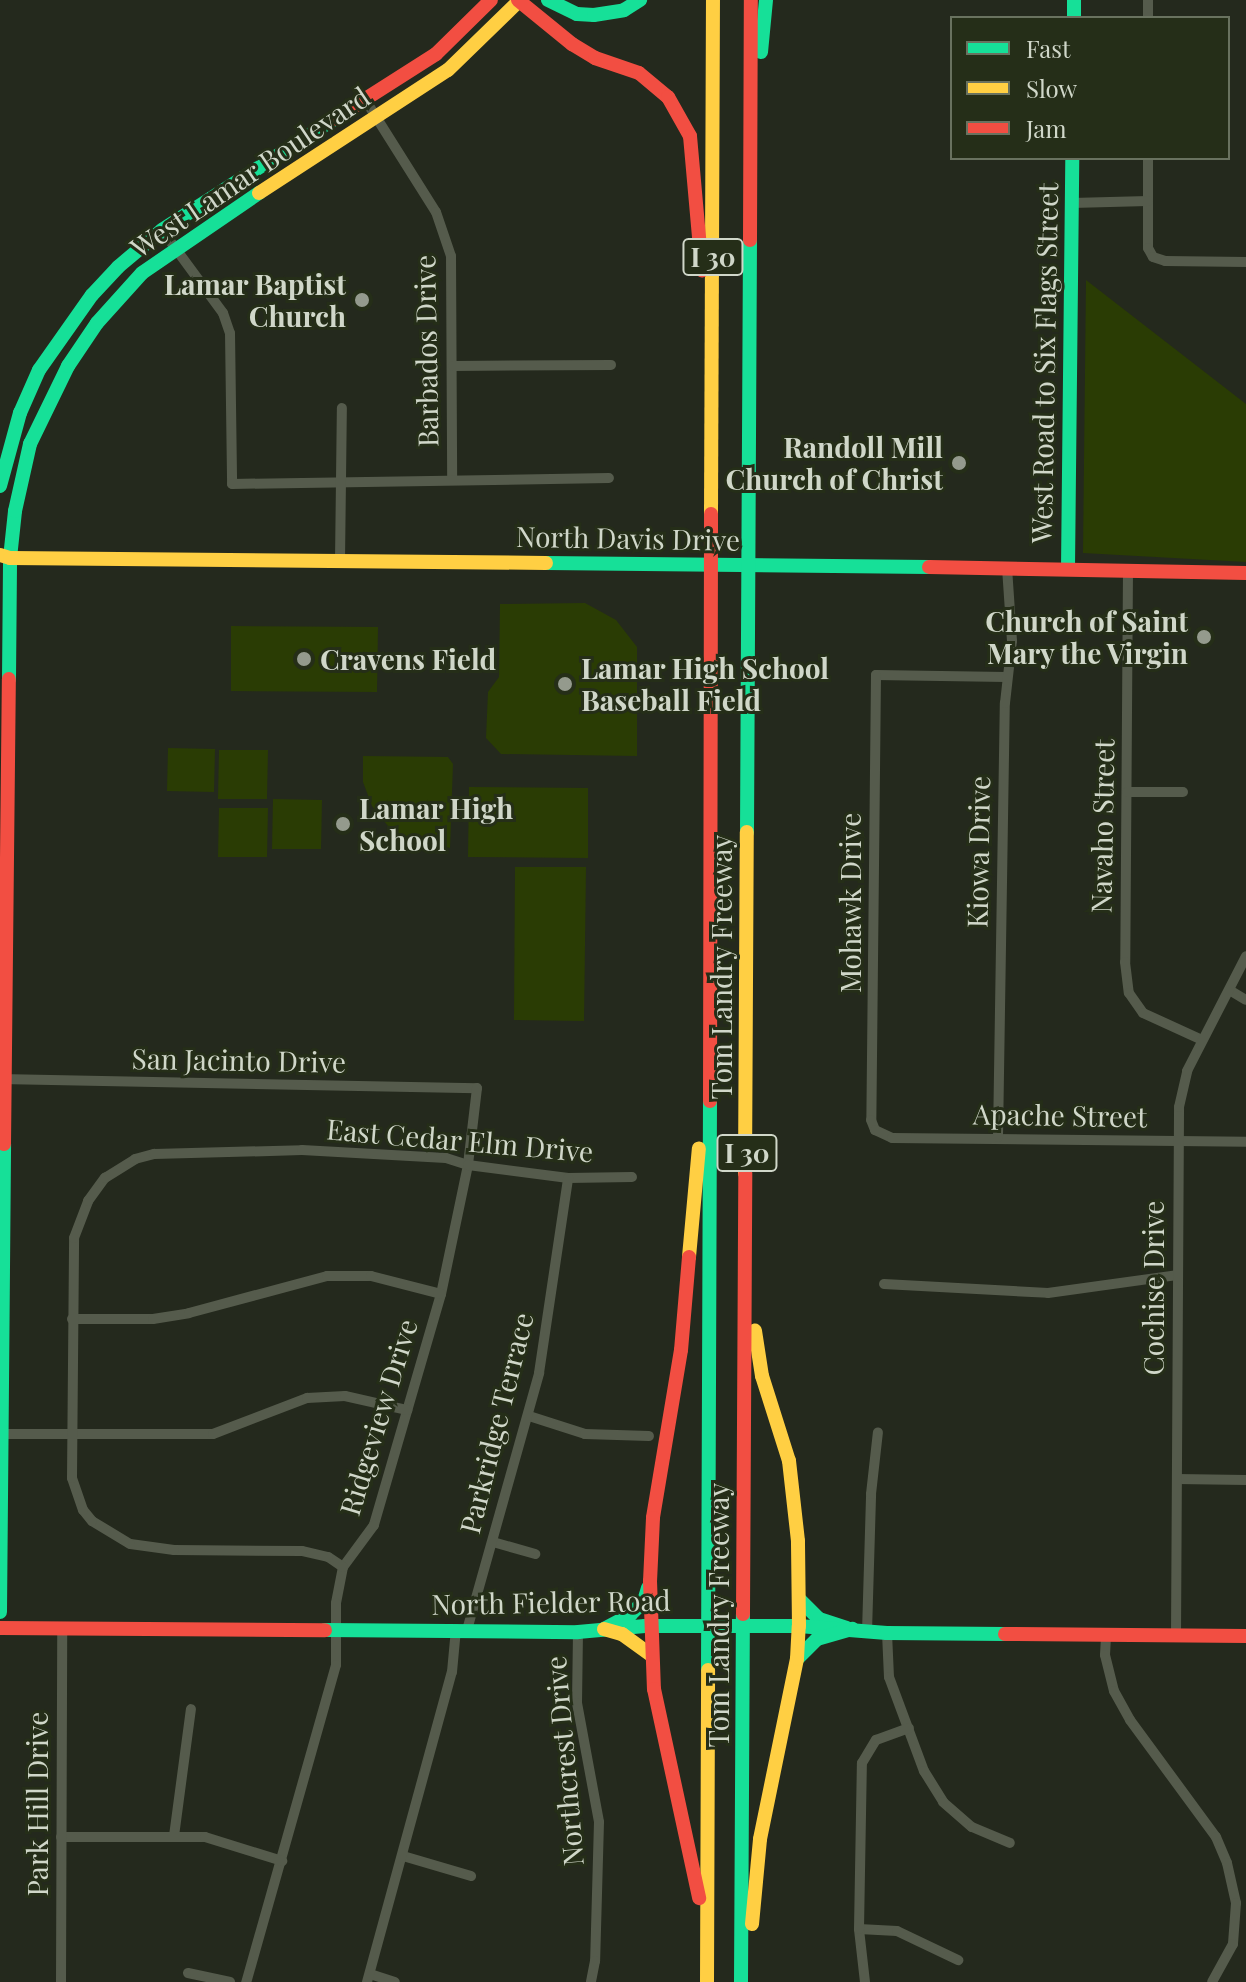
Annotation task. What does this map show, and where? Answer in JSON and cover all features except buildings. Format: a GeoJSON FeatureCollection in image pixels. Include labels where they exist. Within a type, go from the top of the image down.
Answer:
{"type":"FeatureCollection","features":[{"type":"Feature","properties":{"kind":"main road","name":"West Lamar Boulevard"},"geometry":{"type":"LineString","coordinates":[[0,486],[20,413],[39,370],[61,335],[118,267],[162,230],[436,54],[491,0]]}},
{"type":"Feature","properties":{"kind":"main road"},"geometry":{"type":"LineString","coordinates":[[548,0],[577,14],[594,15],[624,10],[640,0]]}},
{"type":"Feature","properties":{"kind":"main road"},"geometry":{"type":"LineString","coordinates":[[587,0],[624,10]]}},
{"type":"Feature","properties":{"kind":"main road","name":"Tom Landry Freeway"},"geometry":{"type":"LineString","coordinates":[[706,1982],[713,0]]}},
{"type":"Feature","properties":{"kind":"main road","name":"Tom Landry Freeway"},"geometry":{"type":"LineString","coordinates":[[743,1982],[751,0]]}},
{"type":"Feature","properties":{"kind":"main road"},"geometry":{"type":"LineString","coordinates":[[750,163],[766,0]]}},
{"type":"Feature","properties":{"kind":"main road","name":"West Lamar Boulevard"},"geometry":{"type":"LineString","coordinates":[[0,1612],[3,558],[22,474],[45,408],[97,323],[142,273],[174,248],[448,70],[519,1]]}},
{"type":"Feature","properties":{"kind":"main road"},"geometry":{"type":"LineString","coordinates":[[519,1],[595,58],[639,73],[668,97],[690,136],[699,220],[710,514]]}},
{"type":"Feature","properties":{"kind":"main road","name":"West Road to Six Flags Street"},"geometry":{"type":"LineString","coordinates":[[1068,568],[1072,160]]}},
{"type":"Feature","properties":{"kind":"main road","name":"North Davis Drive"},"geometry":{"type":"LineString","coordinates":[[3,558],[1068,568],[1246,573]]}},
{"type":"Feature","properties":{"kind":"main road"},"geometry":{"type":"LineString","coordinates":[[706,1982],[697,1884],[662,1737],[651,1655],[650,1581],[653,1518],[681,1350],[710,998]]}},
{"type":"Feature","properties":{"kind":"main road"},"geometry":{"type":"LineString","coordinates":[[743,1982],[760,1839],[797,1659],[799,1626],[798,1541],[789,1461],[762,1376],[754,1317],[746,1165]]}},
{"type":"Feature","properties":{"kind":"main road"},"geometry":{"type":"LineString","coordinates":[[604,1629],[630,1615],[644,1601],[650,1581]]}},
{"type":"Feature","properties":{"kind":"main road"},"geometry":{"type":"LineString","coordinates":[[799,1599],[819,1619],[860,1630]]}},
{"type":"Feature","properties":{"kind":"main road","name":"North Fielder Road"},"geometry":{"type":"LineString","coordinates":[[0,1628],[578,1632],[650,1626],[799,1626],[887,1633],[1246,1636]]}},
{"type":"Feature","properties":{"kind":"main road"},"geometry":{"type":"LineString","coordinates":[[604,1629],[622,1634],[651,1655]]}},
{"type":"Feature","properties":{"kind":"main road"},"geometry":{"type":"LineString","coordinates":[[797,1659],[817,1639],[860,1630]]}},
{"type":"Feature","properties":{"kind":"street","name":"Barbados Drive"},"geometry":{"type":"LineString","coordinates":[[366,101],[436,212],[446,235],[453,277],[452,478]]}},
{"type":"Feature","properties":{"kind":"street"},"geometry":{"type":"LineString","coordinates":[[1148,160],[1148,248],[1153,257],[1165,261],[1246,262]]}},
{"type":"Feature","properties":{"kind":"street"},"geometry":{"type":"LineString","coordinates":[[1072,203],[1148,201]]}},
{"type":"Feature","properties":{"kind":"street"},"geometry":{"type":"LineString","coordinates":[[162,230],[223,313],[230,333],[232,484],[452,478],[609,478]]}},
{"type":"Feature","properties":{"kind":"street"},"geometry":{"type":"LineString","coordinates":[[453,366],[611,365]]}},
{"type":"Feature","properties":{"kind":"street"},"geometry":{"type":"LineString","coordinates":[[340,561],[342,408]]}},
{"type":"Feature","properties":{"kind":"street","name":"Kiowa Drive"},"geometry":{"type":"LineString","coordinates":[[998,1137],[1006,677],[1012,641],[1007,568]]}},
{"type":"Feature","properties":{"kind":"street","name":"Navaho Street"},"geometry":{"type":"LineString","coordinates":[[1128,570],[1125,962],[1129,993],[1143,1013],[1202,1040]]}},
{"type":"Feature","properties":{"kind":"street","name":"Mohawk Drive"},"geometry":{"type":"LineString","coordinates":[[875,1130],[871,1120],[876,675],[1006,677]]}},
{"type":"Feature","properties":{"kind":"street"},"geometry":{"type":"LineString","coordinates":[[1127,792],[1183,792]]}},
{"type":"Feature","properties":{"kind":"street","name":"Cochise Drive"},"geometry":{"type":"LineString","coordinates":[[1176,1635],[1179,1107],[1187,1071],[1231,991],[1246,956]]}},
{"type":"Feature","properties":{"kind":"street"},"geometry":{"type":"LineString","coordinates":[[1231,991],[1246,1000]]}},
{"type":"Feature","properties":{"kind":"street","name":"San Jacinto Drive"},"geometry":{"type":"LineString","coordinates":[[3,1079],[477,1088]]}},
{"type":"Feature","properties":{"kind":"street","name":"Ridgeview Drive"},"geometry":{"type":"LineString","coordinates":[[343,1567],[374,1525],[441,1294],[468,1165],[477,1088]]}},
{"type":"Feature","properties":{"kind":"street","name":"Apache Street"},"geometry":{"type":"LineString","coordinates":[[875,1130],[881,1136],[892,1138],[1246,1142]]}},
{"type":"Feature","properties":{"kind":"street","name":"East Cedar Elm Drive"},"geometry":{"type":"LineString","coordinates":[[343,1567],[328,1557],[302,1551],[174,1550],[130,1544],[92,1521],[83,1510],[72,1478],[70,1436],[74,1238],[80,1217],[105,1178],[135,1159],[169,1152],[302,1150],[446,1158],[468,1165],[568,1178],[632,1177]]}},
{"type":"Feature","properties":{"kind":"street","name":"Parkridge Terrace"},"geometry":{"type":"LineString","coordinates":[[368,1978],[462,1630],[493,1542],[529,1416],[539,1373],[568,1178]]}},
{"type":"Feature","properties":{"kind":"street"},"geometry":{"type":"LineString","coordinates":[[884,1284],[905,1288],[1048,1293],[1177,1275]]}},
{"type":"Feature","properties":{"kind":"street"},"geometry":{"type":"LineString","coordinates":[[72,1319],[153,1319],[189,1313],[327,1276],[371,1276],[441,1294]]}},
{"type":"Feature","properties":{"kind":"street"},"geometry":{"type":"LineString","coordinates":[[0,1434],[213,1434],[307,1398],[345,1396],[407,1410]]}},
{"type":"Feature","properties":{"kind":"street"},"geometry":{"type":"LineString","coordinates":[[529,1416],[585,1434],[649,1436]]}},
{"type":"Feature","properties":{"kind":"street"},"geometry":{"type":"LineString","coordinates":[[860,1630],[878,1432]]}},
{"type":"Feature","properties":{"kind":"street"},"geometry":{"type":"LineString","coordinates":[[1177,1479],[1246,1480]]}},
{"type":"Feature","properties":{"kind":"street"},"geometry":{"type":"LineString","coordinates":[[493,1542],[535,1554]]}},
{"type":"Feature","properties":{"kind":"street"},"geometry":{"type":"LineString","coordinates":[[246,1982],[336,1665],[336,1631],[343,1567]]}},
{"type":"Feature","properties":{"kind":"street","name":"Park Hill Drive"},"geometry":{"type":"LineString","coordinates":[[61,1982],[62,1627]]}},
{"type":"Feature","properties":{"kind":"street","name":"Northcrest Drive"},"geometry":{"type":"LineString","coordinates":[[578,1632],[577,1703],[599,1822],[596,1947],[591,1982]]}},
{"type":"Feature","properties":{"kind":"street"},"geometry":{"type":"LineString","coordinates":[[887,1633],[889,1677],[924,1771],[943,1802],[972,1827],[1010,1843]]}},
{"type":"Feature","properties":{"kind":"street"},"geometry":{"type":"LineString","coordinates":[[1106,1636],[1105,1655],[1119,1701],[1216,1837],[1227,1863],[1236,1903],[1233,1944],[1212,1982]]}},
{"type":"Feature","properties":{"kind":"street"},"geometry":{"type":"LineString","coordinates":[[174,1836],[191,1709]]}},
{"type":"Feature","properties":{"kind":"street"},"geometry":{"type":"LineString","coordinates":[[865,1982],[859,1929],[862,1763],[876,1740],[909,1728]]}},
{"type":"Feature","properties":{"kind":"street"},"geometry":{"type":"LineString","coordinates":[[61,1837],[205,1837],[282,1861]]}},
{"type":"Feature","properties":{"kind":"street"},"geometry":{"type":"LineString","coordinates":[[403,1856],[471,1876]]}},
{"type":"Feature","properties":{"kind":"street"},"geometry":{"type":"LineString","coordinates":[[859,1929],[897,1931],[958,1960]]}},
{"type":"Feature","properties":{"kind":"street"},"geometry":{"type":"LineString","coordinates":[[188,1973],[230,1982]]}},
{"type":"Feature","properties":{"kind":"street"},"geometry":{"type":"LineString","coordinates":[[368,1978],[395,1982]]}},
{"type":"Feature","properties":{"kind":"green space"},"geometry":{"type":"Polygon","coordinates":[[[1086,280],[1246,404],[1246,562],[1083,553],[1086,280]]]}},
{"type":"Feature","properties":{"kind":"green space","name":"Lamar High School Baseball Field"},"geometry":{"type":"Polygon","coordinates":[[[585,603],[616,620],[637,647],[637,756],[501,754],[486,738],[488,692],[499,677],[500,604],[585,603]]]}},
{"type":"Feature","properties":{"kind":"green space","name":"Cravens Field"},"geometry":{"type":"Polygon","coordinates":[[[231,626],[378,627],[377,692],[231,691],[231,626]]]}},
{"type":"Feature","properties":{"kind":"green space"},"geometry":{"type":"Polygon","coordinates":[[[168,748],[215,749],[214,792],[167,791],[168,748]]]}},
{"type":"Feature","properties":{"kind":"green space"},"geometry":{"type":"Polygon","coordinates":[[[219,750],[268,750],[267,799],[218,799],[219,750]]]}},
{"type":"Feature","properties":{"kind":"green space"},"geometry":{"type":"Polygon","coordinates":[[[363,756],[448,757],[453,764],[450,848],[409,841],[388,826],[372,806],[363,782],[363,756]]]}},
{"type":"Feature","properties":{"kind":"green space"},"geometry":{"type":"Polygon","coordinates":[[[469,787],[588,788],[588,858],[468,857],[469,787]]]}},
{"type":"Feature","properties":{"kind":"green space"},"geometry":{"type":"Polygon","coordinates":[[[273,799],[322,800],[321,849],[272,849],[273,799]]]}},
{"type":"Feature","properties":{"kind":"green space"},"geometry":{"type":"Polygon","coordinates":[[[219,808],[268,808],[267,857],[218,857],[219,808]]]}},
{"type":"Feature","properties":{"kind":"green space"},"geometry":{"type":"Polygon","coordinates":[[[515,867],[586,867],[584,1021],[514,1020],[515,867]]]}},
{"type":"Feature","properties":{"kind":"traffic: fast"},"geometry":{"type":"LineString","coordinates":[[548,0],[577,14],[594,15],[624,10],[640,0]]}},
{"type":"Feature","properties":{"kind":"traffic: fast"},"geometry":{"type":"LineString","coordinates":[[761,52],[766,0]]}},
{"type":"Feature","properties":{"kind":"traffic: fast"},"geometry":{"type":"LineString","coordinates":[[1074,0],[1074,16]]}},
{"type":"Feature","properties":{"kind":"traffic: fast"},"geometry":{"type":"LineString","coordinates":[[0,486],[20,413],[39,370],[92,295],[118,267],[162,230],[334,119]]}},
{"type":"Feature","properties":{"kind":"traffic: fast"},"geometry":{"type":"LineString","coordinates":[[1068,568],[1072,160]]}},
{"type":"Feature","properties":{"kind":"traffic: fast"},"geometry":{"type":"LineString","coordinates":[[9,679],[10,558],[15,511],[30,444],[68,366],[97,323],[142,273],[259,193]]}},
{"type":"Feature","properties":{"kind":"traffic: fast"},"geometry":{"type":"LineString","coordinates":[[747,832],[750,240]]}},
{"type":"Feature","properties":{"kind":"traffic: fast"},"geometry":{"type":"LineString","coordinates":[[546,563],[929,567]]}},
{"type":"Feature","properties":{"kind":"traffic: fast"},"geometry":{"type":"LineString","coordinates":[[708,1670],[710,1101]]}},
{"type":"Feature","properties":{"kind":"traffic: fast"},"geometry":{"type":"LineString","coordinates":[[0,1612],[4,1144]]}},
{"type":"Feature","properties":{"kind":"traffic: fast"},"geometry":{"type":"LineString","coordinates":[[604,1629],[630,1615],[644,1601],[648,1588]]}},
{"type":"Feature","properties":{"kind":"traffic: fast"},"geometry":{"type":"LineString","coordinates":[[799,1599],[819,1619],[847,1628]]}},
{"type":"Feature","properties":{"kind":"traffic: fast"},"geometry":{"type":"LineString","coordinates":[[741,1982],[743,1614]]}},
{"type":"Feature","properties":{"kind":"traffic: fast"},"geometry":{"type":"LineString","coordinates":[[325,1630],[578,1632],[645,1626],[799,1626],[887,1633],[1005,1634]]}},
{"type":"Feature","properties":{"kind":"traffic: fast"},"geometry":{"type":"LineString","coordinates":[[797,1659],[817,1639],[853,1629]]}},
{"type":"Feature","properties":{"kind":"traffic: slow"},"geometry":{"type":"LineString","coordinates":[[259,193],[448,70],[520,0]]}},
{"type":"Feature","properties":{"kind":"traffic: slow"},"geometry":{"type":"LineString","coordinates":[[711,514],[713,0]]}},
{"type":"Feature","properties":{"kind":"traffic: slow"},"geometry":{"type":"LineString","coordinates":[[0,555],[10,558],[546,563]]}},
{"type":"Feature","properties":{"kind":"traffic: slow"},"geometry":{"type":"LineString","coordinates":[[745,1173],[747,832]]}},
{"type":"Feature","properties":{"kind":"traffic: slow"},"geometry":{"type":"LineString","coordinates":[[689,1257],[699,1148]]}},
{"type":"Feature","properties":{"kind":"traffic: slow"},"geometry":{"type":"LineString","coordinates":[[752,1924],[760,1839],[797,1659],[799,1626],[798,1541],[789,1461],[762,1376],[755,1331]]}},
{"type":"Feature","properties":{"kind":"traffic: slow"},"geometry":{"type":"LineString","coordinates":[[604,1629],[622,1634],[651,1655]]}},
{"type":"Feature","properties":{"kind":"traffic: slow"},"geometry":{"type":"LineString","coordinates":[[707,1982],[708,1670]]}},
{"type":"Feature","properties":{"kind":"traffic: jam"},"geometry":{"type":"LineString","coordinates":[[334,119],[436,54],[491,0]]}},
{"type":"Feature","properties":{"kind":"traffic: jam"},"geometry":{"type":"LineString","coordinates":[[518,0],[572,44],[595,58],[639,73],[668,97],[690,136],[702,270]]}},
{"type":"Feature","properties":{"kind":"traffic: jam"},"geometry":{"type":"LineString","coordinates":[[750,240],[751,0]]}},
{"type":"Feature","properties":{"kind":"traffic: jam"},"geometry":{"type":"LineString","coordinates":[[710,1101],[711,514]]}},
{"type":"Feature","properties":{"kind":"traffic: jam"},"geometry":{"type":"LineString","coordinates":[[929,567],[1246,573]]}},
{"type":"Feature","properties":{"kind":"traffic: jam"},"geometry":{"type":"LineString","coordinates":[[4,1144],[9,679]]}},
{"type":"Feature","properties":{"kind":"traffic: jam"},"geometry":{"type":"LineString","coordinates":[[743,1614],[745,1173]]}},
{"type":"Feature","properties":{"kind":"traffic: jam"},"geometry":{"type":"LineString","coordinates":[[689,1257],[681,1350],[653,1518],[650,1581],[654,1689],[699,1898]]}},
{"type":"Feature","properties":{"kind":"traffic: jam"},"geometry":{"type":"LineString","coordinates":[[0,1628],[325,1630]]}},
{"type":"Feature","properties":{"kind":"traffic: jam"},"geometry":{"type":"LineString","coordinates":[[1005,1634],[1246,1636]]}},
{"type":"Feature","properties":{"kind":"place","name":"Lamar Baptist Church"},"geometry":{"type":"Point","coordinates":[362,300]}},
{"type":"Feature","properties":{"kind":"place","name":"Randoll Mill Church of Christ"},"geometry":{"type":"Point","coordinates":[959,463]}},
{"type":"Feature","properties":{"kind":"place","name":"Church of Saint Mary the Virgin"},"geometry":{"type":"Point","coordinates":[1204,637]}},
{"type":"Feature","properties":{"kind":"place","name":"Cravens Field"},"geometry":{"type":"Point","coordinates":[304,659]}},
{"type":"Feature","properties":{"kind":"place","name":"Lamar High School Baseball Field"},"geometry":{"type":"Point","coordinates":[565,684]}},
{"type":"Feature","properties":{"kind":"place","name":"Lamar High School"},"geometry":{"type":"Point","coordinates":[343,824]}}]}
